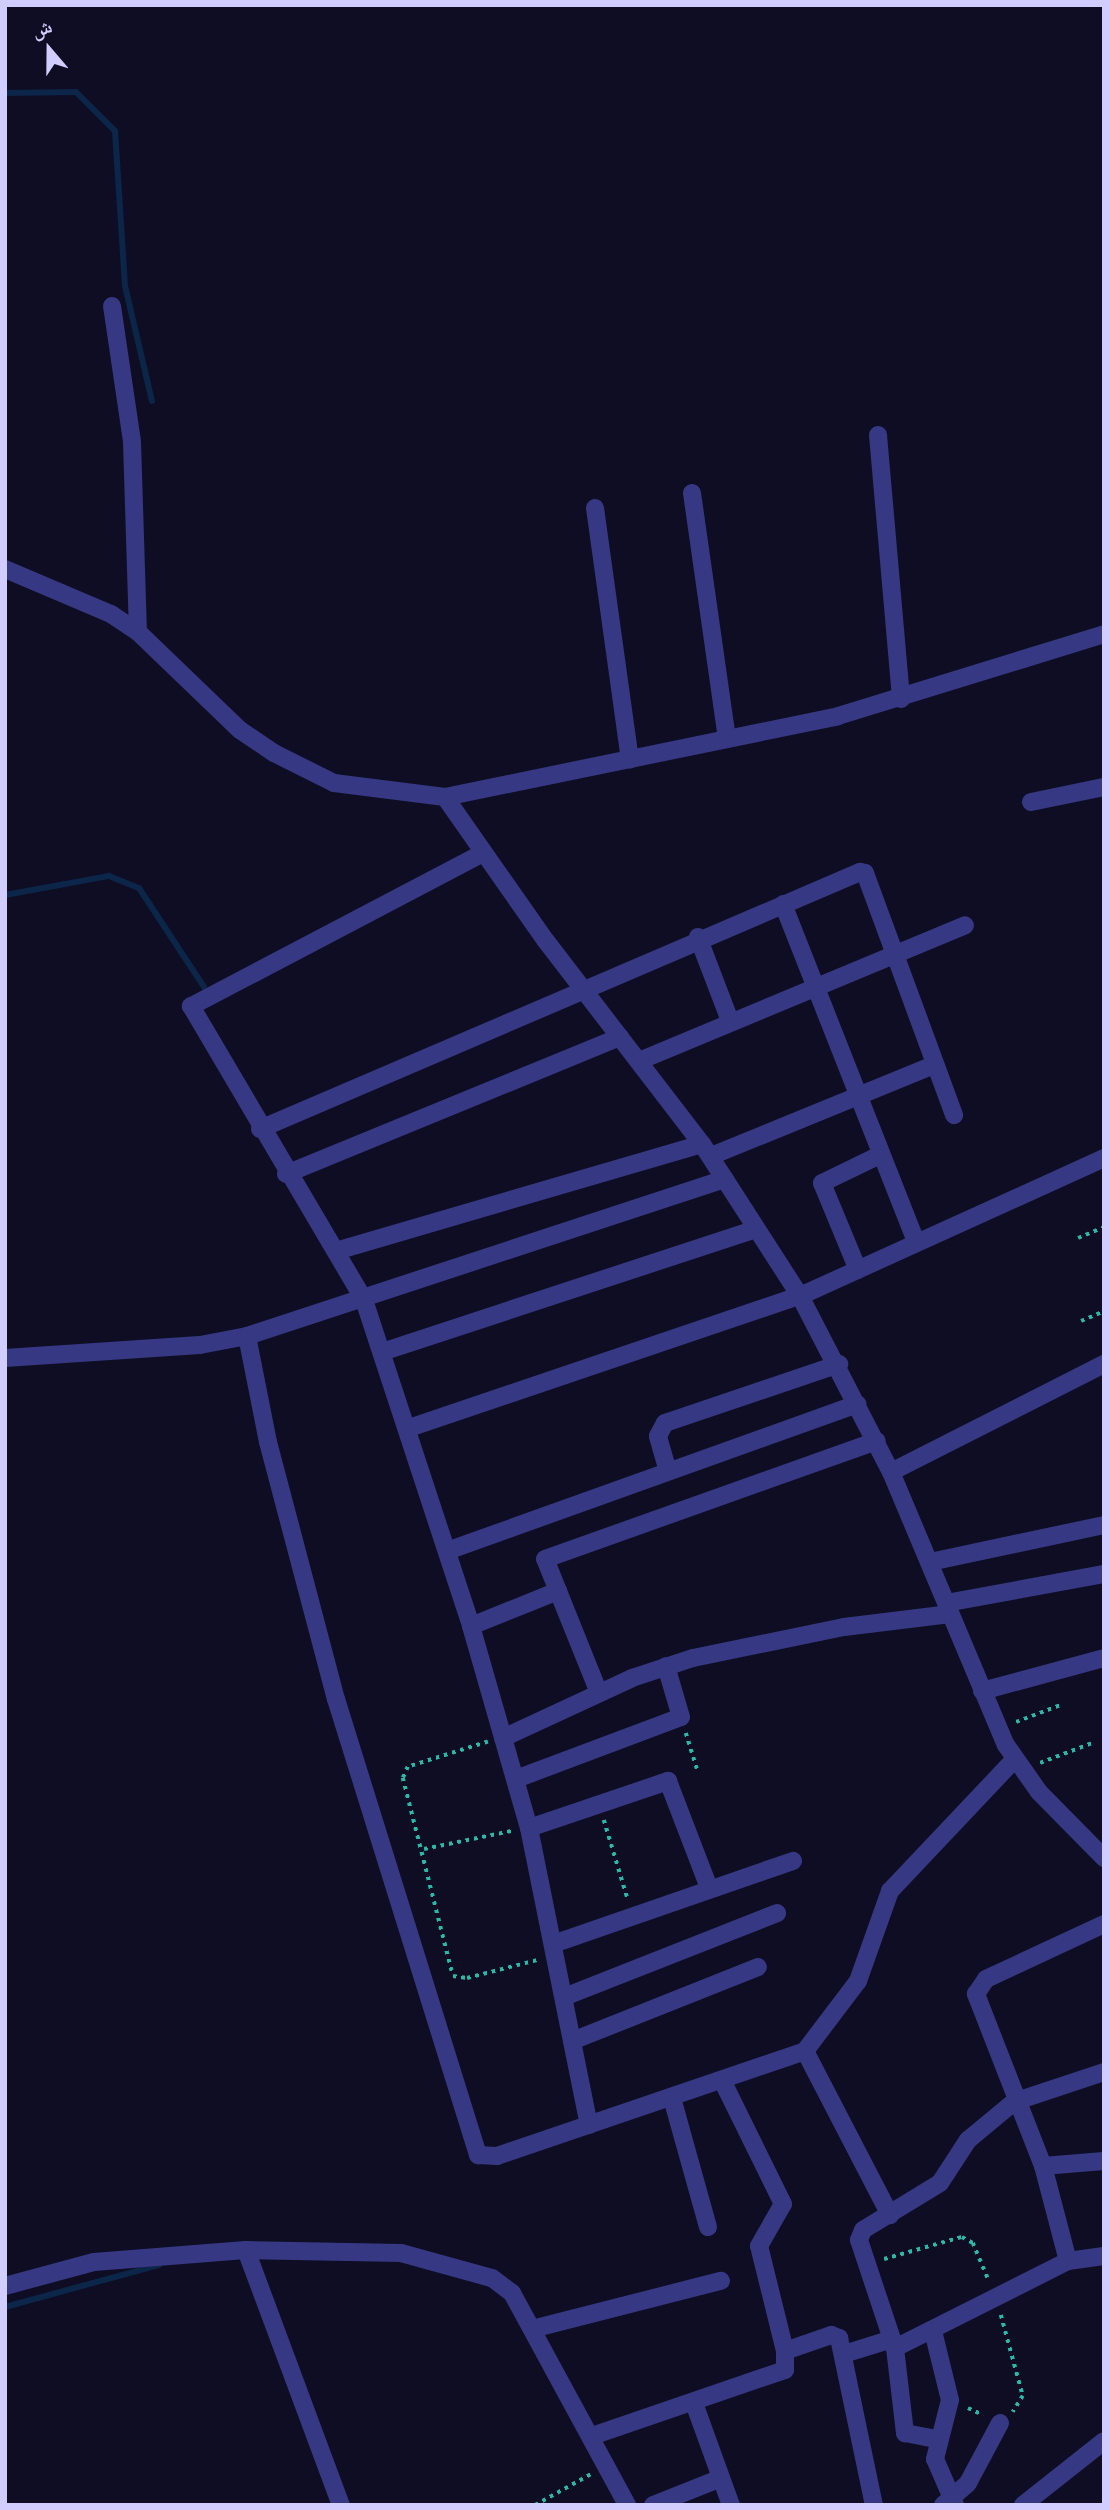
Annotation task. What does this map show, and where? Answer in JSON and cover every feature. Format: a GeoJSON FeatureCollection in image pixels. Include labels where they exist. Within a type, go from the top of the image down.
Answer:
{"type":"FeatureCollection","features":[{"type":"Feature","properties":{"kind":"street"},"geometry":{"type":"LineString","coordinates":[[113,306],[132,442],[138,632]]}},
{"type":"Feature","properties":{"kind":"street"},"geometry":{"type":"LineString","coordinates":[[878,435],[901,699]]}},
{"type":"Feature","properties":{"kind":"street"},"geometry":{"type":"LineString","coordinates":[[692,493],[727,740]]}},
{"type":"Feature","properties":{"kind":"street"},"geometry":{"type":"LineString","coordinates":[[595,508],[630,760]]}},
{"type":"Feature","properties":{"kind":"street"},"geometry":{"type":"LineString","coordinates":[[5,569],[111,614],[138,632],[240,730],[274,753],[334,783],[445,797],[727,740],[901,699],[1104,634]]}},
{"type":"Feature","properties":{"kind":"street"},"geometry":{"type":"LineString","coordinates":[[1031,802],[1104,787]]}},
{"type":"Feature","properties":{"kind":"street"},"geometry":{"type":"LineString","coordinates":[[445,797],[483,853],[706,1150],[800,1296],[839,1364],[877,1441],[998,1729],[1018,1765],[1104,1858]]}},
{"type":"Feature","properties":{"kind":"street"},"geometry":{"type":"LineString","coordinates":[[483,853],[194,1000],[192,1012],[286,1174],[364,1300],[383,1352],[471,1626],[516,1779],[529,1828],[589,2125]]}},
{"type":"Feature","properties":{"kind":"street"},"geometry":{"type":"LineString","coordinates":[[260,1129],[698,937],[863,872],[890,952],[954,1115]]}},
{"type":"Feature","properties":{"kind":"street"},"geometry":{"type":"LineString","coordinates":[[783,904],[813,986],[916,1242]]}},
{"type":"Feature","properties":{"kind":"street"},"geometry":{"type":"LineString","coordinates":[[639,1061],[890,952],[965,925]]}},
{"type":"Feature","properties":{"kind":"street"},"geometry":{"type":"LineString","coordinates":[[698,937],[730,1021]]}},
{"type":"Feature","properties":{"kind":"street"},"geometry":{"type":"LineString","coordinates":[[286,1174],[620,1037]]}},
{"type":"Feature","properties":{"kind":"street"},"geometry":{"type":"LineString","coordinates":[[336,1251],[706,1150],[858,1098],[934,1065]]}},
{"type":"Feature","properties":{"kind":"street"},"geometry":{"type":"LineString","coordinates":[[858,1270],[822,1183],[880,1155]]}},
{"type":"Feature","properties":{"kind":"street"},"geometry":{"type":"LineString","coordinates":[[409,1428],[800,1296],[1104,1158]]}},
{"type":"Feature","properties":{"kind":"street"},"geometry":{"type":"LineString","coordinates":[[5,1357],[200,1345],[247,1336],[364,1300],[725,1179]]}},
{"type":"Feature","properties":{"kind":"street"},"geometry":{"type":"LineString","coordinates":[[383,1352],[756,1229]]}},
{"type":"Feature","properties":{"kind":"street"},"geometry":{"type":"LineString","coordinates":[[247,1336],[268,1442],[329,1671],[475,2151],[483,2158],[497,2156],[723,2082],[806,2050],[858,1981],[890,1891],[1018,1765]]}},
{"type":"Feature","properties":{"kind":"street"},"geometry":{"type":"LineString","coordinates":[[667,1468],[658,1436],[665,1423],[839,1364]]}},
{"type":"Feature","properties":{"kind":"street"},"geometry":{"type":"LineString","coordinates":[[891,1472],[1104,1364]]}},
{"type":"Feature","properties":{"kind":"street"},"geometry":{"type":"LineString","coordinates":[[447,1551],[667,1468],[858,1405]]}},
{"type":"Feature","properties":{"kind":"street"},"geometry":{"type":"LineString","coordinates":[[599,1693],[545,1559],[877,1441]]}},
{"type":"Feature","properties":{"kind":"street"},"geometry":{"type":"LineString","coordinates":[[930,1562],[1104,1525]]}},
{"type":"Feature","properties":{"kind":"street"},"geometry":{"type":"LineString","coordinates":[[503,1738],[599,1693],[666,1666],[743,1645],[948,1608],[1104,1574]]}},
{"type":"Feature","properties":{"kind":"street"},"geometry":{"type":"LineString","coordinates":[[471,1626],[558,1591]]}},
{"type":"Feature","properties":{"kind":"street"},"geometry":{"type":"LineString","coordinates":[[982,1691],[1104,1658]]}},
{"type":"Feature","properties":{"kind":"street"},"geometry":{"type":"LineString","coordinates":[[516,1779],[681,1717],[666,1666]]}},
{"type":"Feature","properties":{"kind":"street"},"geometry":{"type":"LineString","coordinates":[[529,1828],[668,1781],[709,1888]]}},
{"type":"Feature","properties":{"kind":"street"},"geometry":{"type":"LineString","coordinates":[[554,1949],[709,1888],[793,1861]]}},
{"type":"Feature","properties":{"kind":"street"},"geometry":{"type":"LineString","coordinates":[[564,1997],[777,1913]]}},
{"type":"Feature","properties":{"kind":"street"},"geometry":{"type":"LineString","coordinates":[[1068,2261],[1043,2166],[1014,2102],[977,1989],[986,1979],[1104,1924]]}},
{"type":"Feature","properties":{"kind":"street"},"geometry":{"type":"LineString","coordinates":[[572,2041],[758,1967]]}},
{"type":"Feature","properties":{"kind":"street"},"geometry":{"type":"LineString","coordinates":[[806,2050],[890,2215]]}},
{"type":"Feature","properties":{"kind":"street"},"geometry":{"type":"LineString","coordinates":[[935,2439],[905,2433],[893,2344],[860,2234],[940,2183],[968,2140],[1014,2102],[1104,2072]]}},
{"type":"Feature","properties":{"kind":"street"},"geometry":{"type":"LineString","coordinates":[[592,2437],[781,2373],[785,2351],[759,2246],[783,2204],[723,2082]]}},
{"type":"Feature","properties":{"kind":"street"},"geometry":{"type":"LineString","coordinates":[[672,2098],[708,2227]]}},
{"type":"Feature","properties":{"kind":"street"},"geometry":{"type":"LineString","coordinates":[[1043,2166],[1104,2161]]}},
{"type":"Feature","properties":{"kind":"street"},"geometry":{"type":"LineString","coordinates":[[246,2250],[341,2505]]}},
{"type":"Feature","properties":{"kind":"street"},"geometry":{"type":"LineString","coordinates":[[5,2286],[94,2262],[246,2250],[401,2253],[463,2268],[500,2281],[532,2329],[627,2505]]}},
{"type":"Feature","properties":{"kind":"street"},"geometry":{"type":"LineString","coordinates":[[844,2354],[893,2344],[933,2331],[1068,2261],[1104,2256]]}},
{"type":"Feature","properties":{"kind":"street"},"geometry":{"type":"LineString","coordinates":[[532,2329],[721,2281]]}},
{"type":"Feature","properties":{"kind":"street"},"geometry":{"type":"LineString","coordinates":[[933,2331],[950,2400],[935,2439],[937,2469],[950,2503],[978,2469],[1000,2423]]}},
{"type":"Feature","properties":{"kind":"street"},"geometry":{"type":"LineString","coordinates":[[785,2351],[836,2335],[844,2354],[874,2505]]}},
{"type":"Feature","properties":{"kind":"street"},"geometry":{"type":"LineString","coordinates":[[694,2403],[719,2479],[731,2505]]}},
{"type":"Feature","properties":{"kind":"street"},"geometry":{"type":"LineString","coordinates":[[1023,2505],[1104,2441]]}},
{"type":"Feature","properties":{"kind":"street"},"geometry":{"type":"LineString","coordinates":[[653,2505],[719,2479]]}},
{"type":"Feature","properties":{"kind":"path"},"geometry":{"type":"LineString","coordinates":[[1078,1238],[1104,1227]]}},
{"type":"Feature","properties":{"kind":"path"},"geometry":{"type":"LineString","coordinates":[[1081,1321],[1104,1311]]}},
{"type":"Feature","properties":{"kind":"path"},"geometry":{"type":"LineString","coordinates":[[998,1729],[1063,1704]]}},
{"type":"Feature","properties":{"kind":"path"},"geometry":{"type":"LineString","coordinates":[[681,1717],[698,1772]]}},
{"type":"Feature","properties":{"kind":"path"},"geometry":{"type":"LineString","coordinates":[[503,1738],[405,1770],[453,1976],[467,1979],[554,1949]]}},
{"type":"Feature","properties":{"kind":"path"},"geometry":{"type":"LineString","coordinates":[[1018,1765],[1092,1743]]}},
{"type":"Feature","properties":{"kind":"path"},"geometry":{"type":"LineString","coordinates":[[599,1805],[633,1916]]}},
{"type":"Feature","properties":{"kind":"path"},"geometry":{"type":"LineString","coordinates":[[424,1849],[529,1828]]}},
{"type":"Feature","properties":{"kind":"path"},"geometry":{"type":"LineString","coordinates":[[867,2264],[967,2238],[997,2300],[1023,2399],[1000,2423],[950,2400]]}},
{"type":"Feature","properties":{"kind":"path"},"geometry":{"type":"LineString","coordinates":[[535,2505],[607,2465]]}},
{"type":"Feature","properties":{"kind":"waterway"},"geometry":{"type":"LineString","coordinates":[[5,93],[76,92],[115,131],[125,286],[152,401]]}},
{"type":"Feature","properties":{"kind":"waterway"},"geometry":{"type":"LineString","coordinates":[[5,895],[109,876],[139,888],[204,987]]}},
{"type":"Feature","properties":{"kind":"waterway"},"geometry":{"type":"LineString","coordinates":[[5,2307],[159,2265]]}}]}
